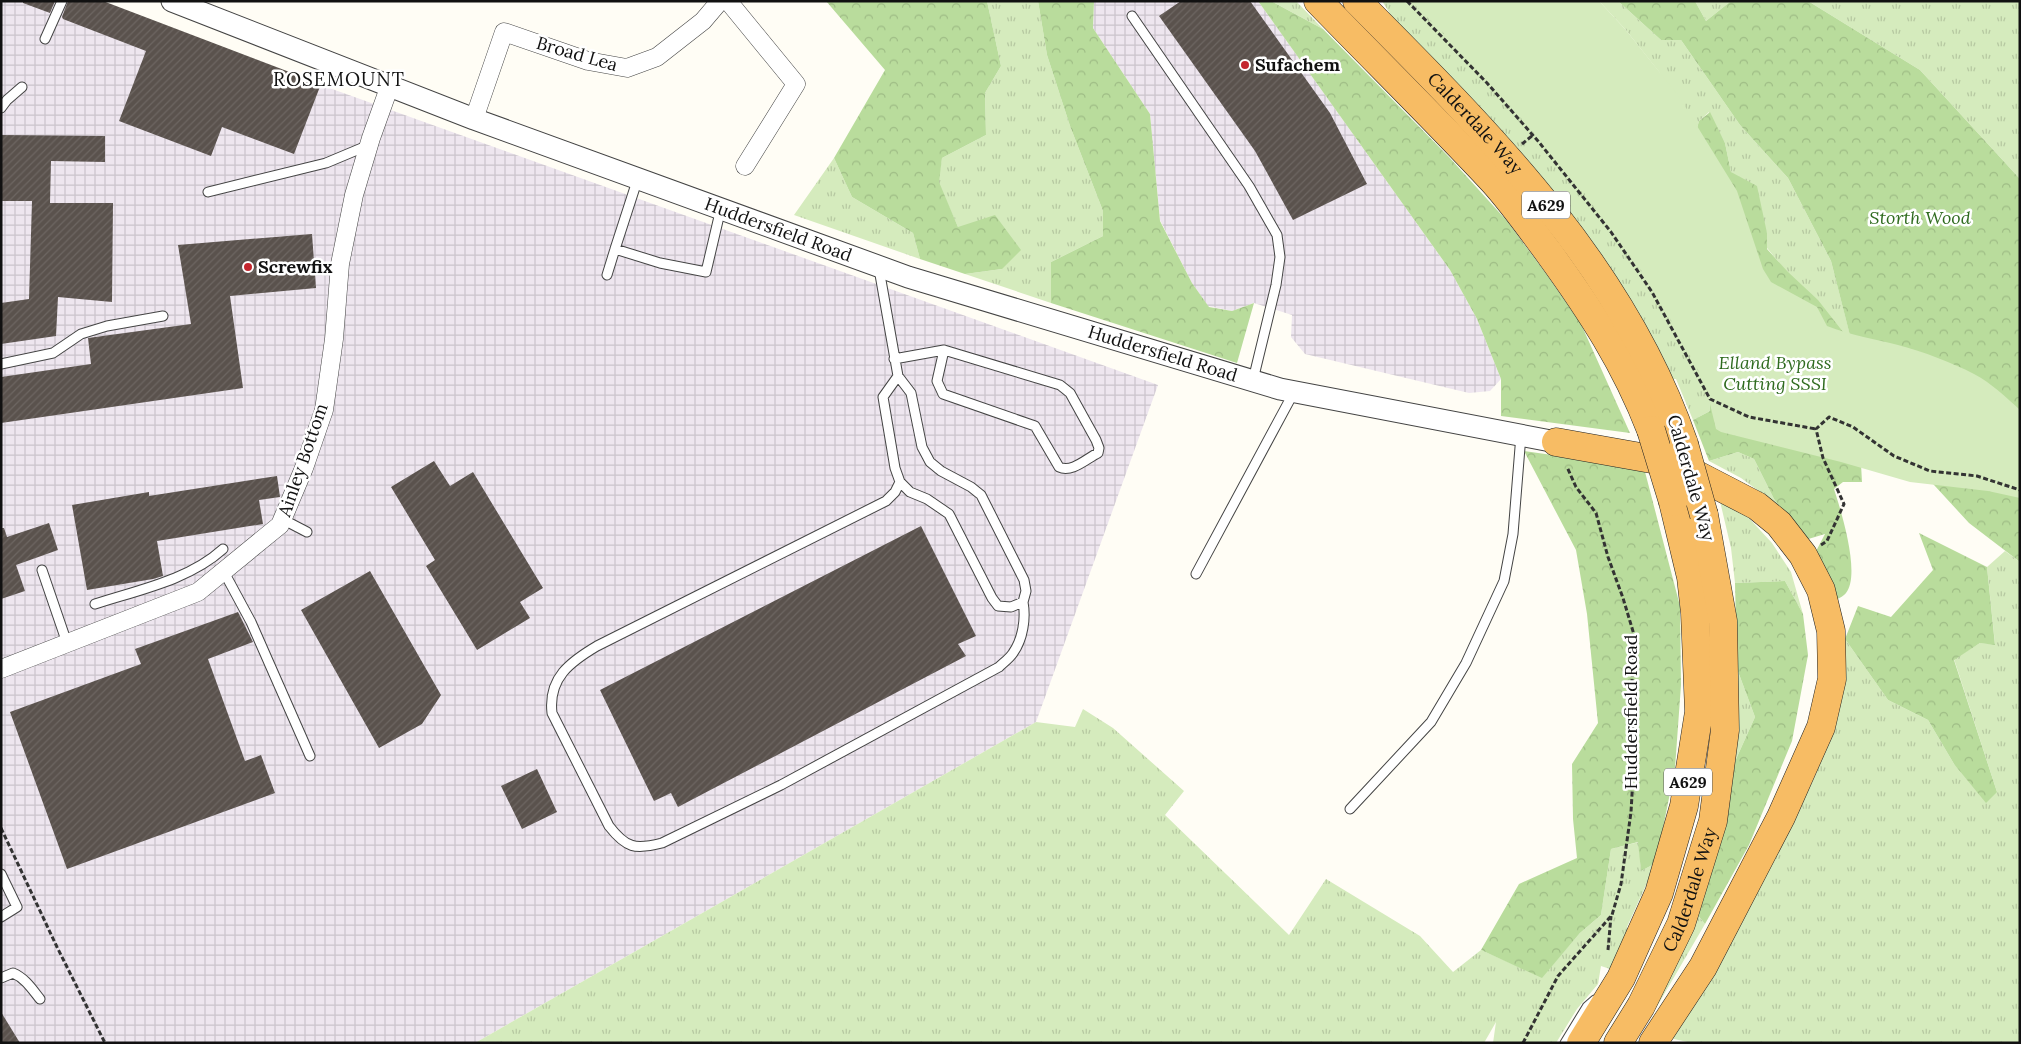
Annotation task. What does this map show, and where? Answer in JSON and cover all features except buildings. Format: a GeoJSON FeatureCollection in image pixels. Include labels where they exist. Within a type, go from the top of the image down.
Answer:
{"type":"FeatureCollection","features":[{"type":"Feature","properties":{"kind":"highway","name":"Calderdale Way"},"geometry":{"type":"LineString","coordinates":[[1318,1],[1494,182],[1528,224],[1585,302],[1620,360],[1638,396],[1651,430],[1673,502],[1691,577],[1695,613],[1699,712],[1684,806],[1659,893],[1621,978],[1581,1043]]}},
{"type":"Feature","properties":{"kind":"highway","name":"Calderdale Way"},"geometry":{"type":"LineString","coordinates":[[1357,1],[1497,145],[1588,258],[1640,340],[1659,378],[1684,444],[1704,515],[1715,566],[1723,621],[1725,730],[1713,821],[1681,924],[1641,1006],[1618,1043]]}},
{"type":"Feature","properties":{"kind":"highway"},"geometry":{"type":"LineString","coordinates":[[1556,442],[1674,463],[1757,506],[1779,524],[1803,555],[1821,590],[1831,631],[1832,679],[1821,728],[1781,817],[1702,967],[1653,1043]]}},
{"type":"Feature","properties":{"kind":"street","name":"Huddersfield Road"},"geometry":{"type":"LineString","coordinates":[[172,1],[474,119],[917,280],[1294,392],[1556,442]]}},
{"type":"Feature","properties":{"kind":"street","name":"Broad Lea"},"geometry":{"type":"LineString","coordinates":[[474,119],[504,32],[588,61],[627,68],[657,57],[702,21],[720,1]]}},
{"type":"Feature","properties":{"kind":"street"},"geometry":{"type":"LineString","coordinates":[[728,1],[796,84],[745,166]]}},
{"type":"Feature","properties":{"kind":"street","name":"Ainley Bottom"},"geometry":{"type":"LineString","coordinates":[[1,669],[198,592],[280,524],[304,468],[324,410],[334,339],[340,264],[354,195],[390,85]]}},
{"type":"Feature","properties":{"kind":"lane"},"geometry":{"type":"LineString","coordinates":[[45,39],[62,1]]}},
{"type":"Feature","properties":{"kind":"lane"},"geometry":{"type":"LineString","coordinates":[[1132,16],[1249,186],[1277,235],[1280,257],[1276,285],[1253,381]]}},
{"type":"Feature","properties":{"kind":"lane"},"geometry":{"type":"LineString","coordinates":[[1,108],[22,87]]}},
{"type":"Feature","properties":{"kind":"lane"},"geometry":{"type":"LineString","coordinates":[[208,192],[326,163],[369,145]]}},
{"type":"Feature","properties":{"kind":"lane"},"geometry":{"type":"LineString","coordinates":[[607,275],[638,178]]}},
{"type":"Feature","properties":{"kind":"lane"},"geometry":{"type":"LineString","coordinates":[[615,249],[660,263],[706,272],[722,208]]}},
{"type":"Feature","properties":{"kind":"lane"},"geometry":{"type":"LineString","coordinates":[[878,266],[898,376],[911,393],[922,447],[930,462],[942,471],[972,487],[980,495],[1024,580],[1026,591],[1023,602],[1025,614],[1021,636],[1013,653],[999,667],[781,785],[662,843],[646,847],[631,846],[619,839],[609,826],[552,713],[552,689],[565,669],[579,657],[597,646],[886,501],[895,492],[900,482]]}},
{"type":"Feature","properties":{"kind":"lane"},"geometry":{"type":"LineString","coordinates":[[1,364],[53,353],[81,334],[163,316]]}},
{"type":"Feature","properties":{"kind":"lane"},"geometry":{"type":"LineString","coordinates":[[894,359],[944,350],[1060,385],[1070,393],[1096,440],[1099,448],[1098,453],[1071,468],[1064,469],[1059,467],[1035,426],[943,394],[937,381],[944,350]]}},
{"type":"Feature","properties":{"kind":"lane"},"geometry":{"type":"LineString","coordinates":[[898,376],[882,398],[895,468],[900,482],[910,492],[927,499],[949,514],[992,598],[998,606],[1010,607],[1023,602]]}},
{"type":"Feature","properties":{"kind":"lane"},"geometry":{"type":"LineString","coordinates":[[1196,574],[1294,392]]}},
{"type":"Feature","properties":{"kind":"lane"},"geometry":{"type":"LineString","coordinates":[[1350,809],[1431,722],[1466,663],[1504,581],[1513,534],[1521,435]]}},
{"type":"Feature","properties":{"kind":"lane"},"geometry":{"type":"LineString","coordinates":[[282,519],[307,532]]}},
{"type":"Feature","properties":{"kind":"lane"},"geometry":{"type":"LineString","coordinates":[[95,604],[165,582],[196,568],[213,558],[223,549]]}},
{"type":"Feature","properties":{"kind":"lane"},"geometry":{"type":"LineString","coordinates":[[196,568],[205,587]]}},
{"type":"Feature","properties":{"kind":"lane"},"geometry":{"type":"LineString","coordinates":[[42,570],[67,643]]}},
{"type":"Feature","properties":{"kind":"lane"},"geometry":{"type":"LineString","coordinates":[[224,572],[251,622],[310,756]]}},
{"type":"Feature","properties":{"kind":"lane"},"geometry":{"type":"LineString","coordinates":[[1,874],[16,907],[1,917]]}},
{"type":"Feature","properties":{"kind":"lane"},"geometry":{"type":"LineString","coordinates":[[1,978],[13,973],[18,975],[40,999]]}},
{"type":"Feature","properties":{"kind":"lane","name":"Calderdale Way"},"geometry":{"type":"LineString","coordinates":[[1565,1043],[1587,1007],[1621,978]]}},
{"type":"Feature","properties":{"kind":"path"},"geometry":{"type":"LineString","coordinates":[[1407,1],[1487,83],[1538,141],[1611,232],[1652,292],[1710,399],[1749,417],[1816,429]]}},
{"type":"Feature","properties":{"kind":"path"},"geometry":{"type":"LineString","coordinates":[[1816,429],[1829,417],[1853,427],[1894,456],[1930,470],[1977,476],[2020,490]]}},
{"type":"Feature","properties":{"kind":"path"},"geometry":{"type":"LineString","coordinates":[[1803,555],[1827,541],[1844,504],[1823,458],[1816,429]]}},
{"type":"Feature","properties":{"kind":"path","name":"Huddersfield Road"},"geometry":{"type":"LineString","coordinates":[[1523,1043],[1558,976],[1612,916],[1621,884],[1631,812],[1634,760],[1631,695],[1635,638],[1608,557],[1596,513],[1576,487],[1556,442]]}},
{"type":"Feature","properties":{"kind":"path"},"geometry":{"type":"LineString","coordinates":[[1,828],[105,1043]]}},
{"type":"Feature","properties":{"kind":"shaded area"},"geometry":{"type":"Polygon","coordinates":[[[1,1],[87,1],[1158,385],[1036,722],[475,1043],[1,1043],[1,1]]]}},
{"type":"Feature","properties":{"kind":"shaded area"},"geometry":{"type":"Polygon","coordinates":[[[1094,1],[1258,1],[1450,270],[1477,319],[1501,379],[1490,391],[1469,393],[1305,354],[1291,337],[1292,315],[1254,303],[1232,311],[1208,306],[1192,283],[1160,220],[1150,114],[1093,28],[1094,1]]]}},
{"type":"Feature","properties":{"kind":"green space"},"geometry":{"type":"Polygon","coordinates":[[[826,1],[987,1],[1001,66],[985,93],[986,135],[942,158],[939,182],[958,227],[995,215],[1021,250],[1002,269],[965,274],[920,259],[913,233],[852,197],[834,158],[885,70],[826,1]]]}},
{"type":"Feature","properties":{"kind":"green space"},"geometry":{"type":"Polygon","coordinates":[[[987,1],[1038,1],[1047,55],[1070,126],[1103,211],[1103,236],[1051,262],[1051,303],[965,274],[1002,269],[958,227],[938,182],[942,158],[986,135],[985,93],[1001,66],[987,1]]]}},
{"type":"Feature","properties":{"kind":"green space"},"geometry":{"type":"Polygon","coordinates":[[[1038,1],[1094,1],[1093,28],[1150,114],[1160,221],[1192,283],[1209,307],[1232,311],[1254,303],[1237,363],[1051,303],[1051,262],[1103,236],[1103,211],[1070,126],[1047,55],[1038,1]]]}},
{"type":"Feature","properties":{"kind":"green space"},"geometry":{"type":"Polygon","coordinates":[[[1258,1],[1271,1],[1323,29],[1449,157],[1507,221],[1581,324],[1630,433],[1501,416],[1501,379],[1477,319],[1450,270],[1258,1]]]}},
{"type":"Feature","properties":{"kind":"green space"},"geometry":{"type":"Polygon","coordinates":[[[1271,1],[1296,1],[1323,29],[1271,1]]]}},
{"type":"Feature","properties":{"kind":"green space"},"geometry":{"type":"Polygon","coordinates":[[[1382,1],[1458,1],[1660,73],[1625,29],[1599,1],[1618,1],[1661,40],[1681,40],[1740,125],[1788,178],[1831,261],[1859,370],[1787,272],[1767,248],[1767,233],[1731,172],[1725,143],[1709,112],[1699,121],[1692,147],[1639,226],[1709,383],[1710,411],[1693,420],[1676,379],[1669,379],[1399,28],[1382,1]]]}},
{"type":"Feature","properties":{"kind":"green space","name":"Elland Bypass Cutting SSSI"},"geometry":{"type":"Polygon","coordinates":[[[1411,1],[1599,1],[1625,29],[1678,95],[1737,191],[1763,269],[1771,282],[1817,307],[1827,326],[1908,348],[1956,365],[1986,382],[2020,410],[2020,498],[1988,491],[1910,482],[1841,462],[1721,432],[1716,429],[1705,383],[1652,285],[1574,179],[1469,58],[1411,1]]]}},
{"type":"Feature","properties":{"kind":"green space","name":"Storth Wood"},"geometry":{"type":"Polygon","coordinates":[[[1618,1],[1695,1],[1706,21],[1731,1],[1808,1],[1920,70],[2020,179],[2020,562],[1969,523],[1888,435],[1860,446],[1862,482],[1843,482],[1834,489],[1851,558],[1850,584],[1846,593],[1836,600],[1814,555],[1825,534],[1805,540],[1774,499],[1754,459],[1738,452],[1709,461],[1693,420],[1710,411],[1692,147],[1699,121],[1710,112],[1725,143],[1731,172],[1757,186],[1767,233],[1767,249],[1818,300],[1847,337],[1857,363],[1831,261],[1788,178],[1740,125],[1681,40],[1661,40],[1618,1]]]}},
{"type":"Feature","properties":{"kind":"green space"},"geometry":{"type":"Polygon","coordinates":[[[1695,1],[1731,1],[1706,21],[1695,1]]]}},
{"type":"Feature","properties":{"kind":"green space"},"geometry":{"type":"Polygon","coordinates":[[[1808,1],[2020,1],[2020,179],[1920,70],[1808,1]]]}},
{"type":"Feature","properties":{"kind":"green space"},"geometry":{"type":"Polygon","coordinates":[[[834,158],[852,197],[913,233],[920,259],[794,215],[834,158]]]}},
{"type":"Feature","properties":{"kind":"green space"},"geometry":{"type":"Polygon","coordinates":[[[1524,451],[1644,468],[1680,606],[1681,685],[1675,768],[1656,863],[1641,871],[1638,842],[1611,849],[1601,915],[1580,933],[1542,978],[1481,950],[1519,884],[1577,858],[1573,819],[1572,764],[1598,723],[1587,614],[1576,550],[1524,451]]]}},
{"type":"Feature","properties":{"kind":"green space"},"geometry":{"type":"Polygon","coordinates":[[[1738,452],[1754,459],[1774,499],[1793,523],[1760,492],[1741,478],[1709,461],[1738,452]]]}},
{"type":"Feature","properties":{"kind":"green space"},"geometry":{"type":"Polygon","coordinates":[[[1719,497],[1747,516],[1772,543],[1791,572],[1803,614],[1785,581],[1735,583],[1731,548],[1719,497]]]}},
{"type":"Feature","properties":{"kind":"green space"},"geometry":{"type":"Polygon","coordinates":[[[1919,533],[1987,567],[1995,645],[1980,643],[1954,660],[1997,792],[1986,803],[1954,764],[1928,720],[1888,700],[1845,639],[1858,606],[1891,617],[1933,570],[1919,533]]]}},
{"type":"Feature","properties":{"kind":"green space"},"geometry":{"type":"Polygon","coordinates":[[[2005,551],[2020,562],[2020,1043],[1692,1043],[1665,1037],[1777,855],[1816,774],[1830,725],[1842,638],[1845,639],[1888,700],[1928,720],[1954,764],[1997,792],[1954,659],[1980,643],[1995,644],[1987,567],[2005,551]]]}},
{"type":"Feature","properties":{"kind":"green space"},"geometry":{"type":"Polygon","coordinates":[[[1785,581],[1803,614],[1808,655],[1792,741],[1749,845],[1705,924],[1693,909],[1728,777],[1755,717],[1733,658],[1736,626],[1735,583],[1785,581]]]}},
{"type":"Feature","properties":{"kind":"green space"},"geometry":{"type":"Polygon","coordinates":[[[1733,658],[1755,717],[1728,777],[1733,658]]]}},
{"type":"Feature","properties":{"kind":"green space"},"geometry":{"type":"Polygon","coordinates":[[[1083,709],[1113,728],[1184,791],[1165,815],[1289,935],[1326,879],[1420,936],[1453,972],[1481,950],[1542,977],[1580,933],[1601,915],[1611,849],[1639,842],[1641,871],[1656,863],[1627,927],[1628,936],[1613,970],[1601,966],[1598,984],[1577,1009],[1556,1043],[1493,1043],[1496,1022],[1484,1043],[475,1043],[1036,722],[1075,727],[1083,709]]]}},
{"type":"Feature","properties":{"kind":"green space"},"geometry":{"type":"Polygon","coordinates":[[[1693,909],[1705,924],[1634,1043],[1693,909]]]}},
{"type":"Feature","properties":{"kind":"place","name":"Sufachem"},"geometry":{"type":"Point","coordinates":[1245,65]}},
{"type":"Feature","properties":{"kind":"place","name":"Screwfix"},"geometry":{"type":"Point","coordinates":[248,267]}},
{"type":"Feature","properties":{"kind":"district","name":"ROSEMOUNT"},"geometry":{"type":"Point","coordinates":[339,79]}}]}
